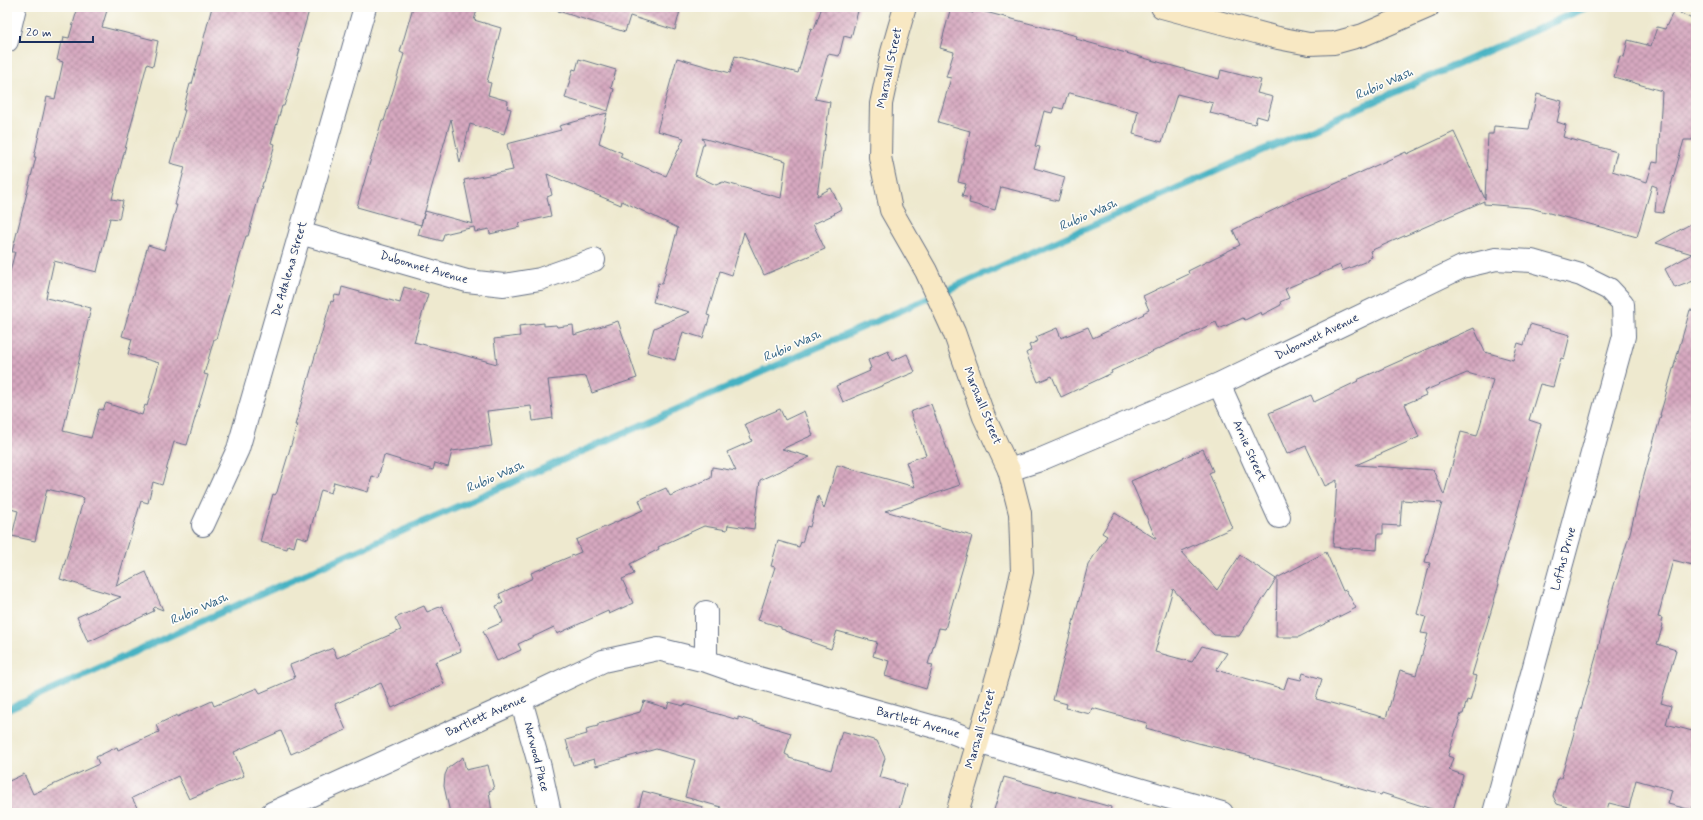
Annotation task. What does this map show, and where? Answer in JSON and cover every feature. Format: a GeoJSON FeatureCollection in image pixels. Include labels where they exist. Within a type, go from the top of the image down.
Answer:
{"type":"FeatureCollection","features":[{"type":"Feature","properties":{"kind":"street"},"geometry":{"type":"LineString","coordinates":[[7,41],[15,7]]}},
{"type":"Feature","properties":{"kind":"street","name":"De Adalena Street"},"geometry":{"type":"LineString","coordinates":[[203,525],[238,449],[364,7]]}},
{"type":"Feature","properties":{"kind":"street","name":"Marshall Street"},"geometry":{"type":"LineString","coordinates":[[904,7],[892,52],[881,104],[880,157],[892,210],[926,271],[954,332],[984,417],[1009,470],[1020,513],[1022,572],[1005,649],[977,742],[958,813]]}},
{"type":"Feature","properties":{"kind":"street"},"geometry":{"type":"LineString","coordinates":[[1162,7],[1278,38],[1309,44],[1334,43],[1363,35],[1428,7]]}},
{"type":"Feature","properties":{"kind":"street","name":"Dubonnet Avenue"},"geometry":{"type":"LineString","coordinates":[[300,233],[467,281],[504,285],[540,279],[594,260]]}},
{"type":"Feature","properties":{"kind":"street","name":"Dubonnet Avenue"},"geometry":{"type":"LineString","coordinates":[[1009,470],[1045,458],[1219,384],[1462,267],[1496,259],[1532,261],[1581,274],[1609,289],[1623,304]]}},
{"type":"Feature","properties":{"kind":"street","name":"Loftus Drive"},"geometry":{"type":"LineString","coordinates":[[1494,813],[1624,336],[1623,304]]}},
{"type":"Feature","properties":{"kind":"street","name":"Arnie Street"},"geometry":{"type":"LineString","coordinates":[[1219,384],[1279,517]]}},
{"type":"Feature","properties":{"kind":"street"},"geometry":{"type":"LineString","coordinates":[[706,612],[706,661]]}},
{"type":"Feature","properties":{"kind":"street","name":"Bartlett Avenue"},"geometry":{"type":"LineString","coordinates":[[272,813],[521,700],[603,661],[658,649],[706,661],[774,682],[949,731],[977,742],[1222,813]]}},
{"type":"Feature","properties":{"kind":"street","name":"Norwood Place"},"geometry":{"type":"LineString","coordinates":[[521,700],[540,767],[550,813]]}},
{"type":"Feature","properties":{"kind":"building"},"geometry":{"type":"Polygon","coordinates":[[[78,7],[108,7],[102,27],[158,41],[153,66],[147,64],[112,199],[123,201],[119,219],[110,218],[97,272],[54,261],[46,298],[91,308],[63,431],[91,438],[99,409],[103,410],[106,403],[142,415],[145,405],[147,406],[159,363],[128,354],[132,339],[122,336],[148,245],[164,250],[177,205],[175,205],[185,167],[170,163],[185,110],[183,110],[190,84],[192,84],[212,7],[310,7],[298,49],[300,49],[290,87],[284,106],[282,106],[271,143],[275,144],[216,339],[214,339],[204,374],[208,375],[187,445],[174,442],[162,485],[153,482],[148,503],[141,501],[116,586],[146,572],[163,610],[155,607],[153,609],[154,611],[88,642],[77,617],[121,597],[60,579],[84,498],[47,489],[35,541],[12,536],[18,511],[7,508],[7,283],[15,252],[12,252],[36,157],[34,157],[47,97],[55,99],[63,62],[57,60],[61,42],[63,43],[64,37],[69,38],[78,7]]]}},
{"type":"Feature","properties":{"kind":"building"},"geometry":{"type":"Polygon","coordinates":[[[413,7],[478,7],[474,20],[501,28],[487,82],[491,83],[488,95],[508,101],[507,108],[511,109],[504,134],[470,124],[460,163],[451,119],[421,225],[357,207],[382,120],[384,121],[404,54],[400,52],[413,7]]]}},
{"type":"Feature","properties":{"kind":"building"},"geometry":{"type":"Polygon","coordinates":[[[559,7],[681,7],[675,30],[630,16],[625,32],[558,11],[559,7]]]}},
{"type":"Feature","properties":{"kind":"building"},"geometry":{"type":"Polygon","coordinates":[[[822,7],[859,7],[851,38],[844,36],[839,56],[828,54],[815,99],[830,102],[817,196],[831,188],[841,209],[834,213],[835,214],[813,224],[825,249],[764,275],[744,232],[732,275],[720,271],[707,315],[710,316],[703,338],[683,332],[675,360],[647,352],[654,328],[690,312],[653,302],[658,283],[662,284],[678,228],[622,201],[621,205],[547,174],[552,195],[547,197],[551,216],[519,223],[520,227],[490,234],[489,229],[475,232],[474,227],[444,234],[442,241],[418,235],[425,211],[473,224],[464,180],[513,170],[507,144],[561,130],[559,126],[607,113],[599,143],[622,153],[620,157],[666,176],[684,138],[657,131],[677,58],[730,73],[735,56],[798,73],[811,28],[814,29],[822,7]],[[702,138],[705,144],[703,144],[695,175],[716,185],[723,182],[781,198],[786,161],[702,138]]]}},
{"type":"Feature","properties":{"kind":"building"},"geometry":{"type":"Polygon","coordinates":[[[951,7],[973,13],[974,9],[1077,36],[1076,39],[1219,79],[1221,70],[1261,80],[1257,93],[1273,97],[1267,119],[1257,116],[1255,124],[1210,113],[1213,103],[1177,94],[1162,142],[1133,134],[1138,111],[1068,93],[1063,109],[1054,107],[1052,113],[1044,111],[1035,146],[1040,147],[1034,168],[1065,177],[1058,201],[1001,187],[995,210],[969,203],[970,198],[962,196],[966,184],[958,182],[970,131],[938,122],[951,78],[946,77],[954,52],[940,48],[951,7]]]}},
{"type":"Feature","properties":{"kind":"building"},"geometry":{"type":"Polygon","coordinates":[[[1674,10],[1696,21],[1696,138],[1693,138],[1692,140],[1684,140],[1663,213],[1655,212],[1657,187],[1652,185],[1637,237],[1531,208],[1484,204],[1484,201],[1370,251],[1372,257],[1367,259],[1367,261],[1342,271],[1340,265],[1285,289],[1289,298],[1280,302],[1281,305],[1262,315],[1261,312],[1245,320],[1243,318],[1219,329],[1216,322],[1111,371],[1112,373],[1061,397],[1052,376],[1038,382],[1026,353],[1031,350],[1029,345],[1038,341],[1036,337],[1057,328],[1061,338],[1088,327],[1093,338],[1144,314],[1143,313],[1149,310],[1143,296],[1189,274],[1188,271],[1240,245],[1233,230],[1296,199],[1326,188],[1406,152],[1407,154],[1454,132],[1485,199],[1488,134],[1493,134],[1494,126],[1529,129],[1537,94],[1562,101],[1557,122],[1566,125],[1563,137],[1617,152],[1612,171],[1647,182],[1653,162],[1658,163],[1662,91],[1614,77],[1620,56],[1624,57],[1628,40],[1651,46],[1657,27],[1665,29],[1674,10]]]}},
{"type":"Feature","properties":{"kind":"building"},"geometry":{"type":"Polygon","coordinates":[[[579,59],[616,70],[611,88],[614,89],[608,111],[565,98],[573,69],[576,70],[579,59]]]}},
{"type":"Feature","properties":{"kind":"building"},"geometry":{"type":"Polygon","coordinates":[[[1696,221],[1696,280],[1675,288],[1665,269],[1692,254],[1656,243],[1696,221]]]}},
{"type":"Feature","properties":{"kind":"building"},"geometry":{"type":"Polygon","coordinates":[[[342,287],[400,303],[404,287],[428,294],[414,342],[497,364],[494,339],[520,336],[519,326],[544,323],[544,326],[556,325],[557,327],[573,325],[574,335],[618,321],[637,378],[592,393],[586,376],[548,380],[553,418],[533,421],[531,406],[487,411],[492,446],[452,451],[448,467],[435,463],[433,470],[384,455],[378,478],[372,476],[368,492],[334,482],[331,493],[321,490],[308,539],[297,536],[294,547],[288,545],[287,549],[260,542],[273,494],[275,495],[277,492],[297,425],[295,425],[331,301],[333,302],[335,295],[340,296],[342,287]]]}},
{"type":"Feature","properties":{"kind":"building"},"geometry":{"type":"Polygon","coordinates":[[[1690,310],[1696,311],[1696,566],[1673,560],[1658,617],[1662,618],[1661,622],[1663,625],[1657,644],[1676,650],[1661,703],[1671,706],[1666,724],[1696,732],[1696,796],[1692,810],[1668,804],[1672,790],[1636,780],[1629,808],[1609,803],[1606,813],[1588,813],[1557,804],[1553,796],[1558,778],[1561,778],[1596,657],[1608,605],[1630,533],[1660,415],[1690,310]]]}},
{"type":"Feature","properties":{"kind":"building"},"geometry":{"type":"Polygon","coordinates":[[[1530,324],[1570,335],[1564,359],[1561,358],[1553,387],[1540,384],[1529,420],[1541,424],[1497,583],[1499,584],[1472,675],[1477,676],[1470,701],[1467,700],[1463,714],[1461,714],[1448,756],[1453,758],[1449,770],[1463,775],[1452,813],[1444,813],[1382,793],[1381,795],[1250,757],[1251,756],[1146,728],[1147,723],[1092,708],[1090,714],[1066,708],[1067,704],[1053,700],[1088,565],[1107,536],[1102,533],[1115,513],[1156,539],[1131,481],[1203,449],[1213,471],[1209,473],[1232,528],[1181,551],[1217,590],[1240,555],[1276,579],[1239,636],[1214,635],[1173,589],[1155,652],[1192,662],[1202,646],[1227,653],[1216,670],[1284,689],[1288,677],[1301,680],[1303,673],[1322,679],[1316,699],[1386,718],[1400,670],[1416,675],[1428,634],[1421,633],[1426,617],[1417,614],[1430,563],[1425,562],[1442,503],[1402,500],[1400,526],[1383,525],[1383,534],[1378,534],[1377,550],[1333,547],[1337,480],[1325,486],[1306,446],[1287,454],[1269,413],[1311,395],[1314,402],[1358,381],[1357,380],[1474,328],[1485,352],[1513,360],[1518,343],[1524,345],[1530,324]],[[1467,373],[1424,391],[1426,395],[1405,404],[1419,437],[1356,465],[1433,470],[1444,495],[1461,432],[1477,436],[1493,380],[1467,373]]]}},
{"type":"Feature","properties":{"kind":"building"},"geometry":{"type":"Polygon","coordinates":[[[888,351],[892,361],[907,354],[915,372],[843,402],[836,386],[870,371],[869,369],[871,368],[868,360],[888,351]]]}},
{"type":"Feature","properties":{"kind":"building"},"geometry":{"type":"Polygon","coordinates":[[[931,404],[960,485],[885,511],[972,536],[945,629],[939,628],[928,664],[933,665],[926,689],[885,676],[889,661],[873,656],[877,642],[837,631],[831,649],[811,642],[812,640],[785,631],[781,629],[781,627],[758,620],[775,567],[771,566],[778,541],[799,547],[801,542],[802,543],[807,526],[810,527],[818,496],[824,509],[837,465],[915,487],[906,462],[926,455],[910,412],[931,404]]]}},
{"type":"Feature","properties":{"kind":"building"},"geometry":{"type":"Polygon","coordinates":[[[780,409],[785,420],[804,411],[813,435],[782,449],[810,457],[760,480],[754,529],[728,525],[727,530],[704,526],[658,547],[659,549],[630,564],[634,574],[622,579],[633,603],[609,614],[608,611],[557,634],[554,627],[518,644],[521,650],[497,661],[483,631],[503,622],[496,606],[503,603],[499,594],[533,578],[531,573],[581,552],[576,540],[643,510],[639,500],[666,488],[670,496],[711,478],[712,467],[736,471],[727,452],[752,441],[745,424],[780,409]]]}},
{"type":"Feature","properties":{"kind":"building"},"geometry":{"type":"Polygon","coordinates":[[[1326,552],[1343,591],[1346,590],[1356,608],[1299,637],[1276,637],[1277,578],[1326,552]]]}},
{"type":"Feature","properties":{"kind":"building"},"geometry":{"type":"Polygon","coordinates":[[[424,606],[427,612],[442,606],[461,651],[435,662],[444,684],[392,708],[381,683],[335,704],[346,730],[291,754],[281,731],[234,752],[244,776],[189,799],[178,776],[132,798],[140,813],[7,813],[7,782],[24,774],[33,794],[99,764],[96,757],[117,747],[118,750],[159,732],[156,725],[177,715],[177,717],[212,701],[214,706],[257,688],[260,693],[295,678],[290,665],[333,648],[337,658],[401,630],[395,618],[424,606]]]}},
{"type":"Feature","properties":{"kind":"building"},"geometry":{"type":"Polygon","coordinates":[[[644,701],[667,708],[669,702],[684,706],[684,704],[738,720],[738,717],[791,733],[785,754],[789,756],[789,758],[831,770],[842,731],[877,741],[885,758],[879,777],[906,785],[898,813],[719,813],[721,807],[685,797],[695,760],[656,749],[596,766],[594,759],[573,765],[566,740],[587,734],[586,729],[598,726],[598,724],[640,712],[644,701]]]}},
{"type":"Feature","properties":{"kind":"building"},"geometry":{"type":"Polygon","coordinates":[[[463,757],[466,770],[488,765],[494,789],[489,791],[492,813],[450,813],[444,786],[445,775],[448,768],[463,757]]]}},
{"type":"Feature","properties":{"kind":"building"},"geometry":{"type":"Polygon","coordinates":[[[1004,777],[1111,807],[1110,813],[993,813],[1004,777]]]}},
{"type":"Feature","properties":{"kind":"building"},"geometry":{"type":"Polygon","coordinates":[[[643,791],[703,807],[702,813],[637,813],[643,791]]]}},
{"type":"Feature","properties":{"kind":"waterway","name":"Rubio Wash"},"geometry":{"type":"LineString","coordinates":[[7,710],[323,566],[1587,7]]}}]}
